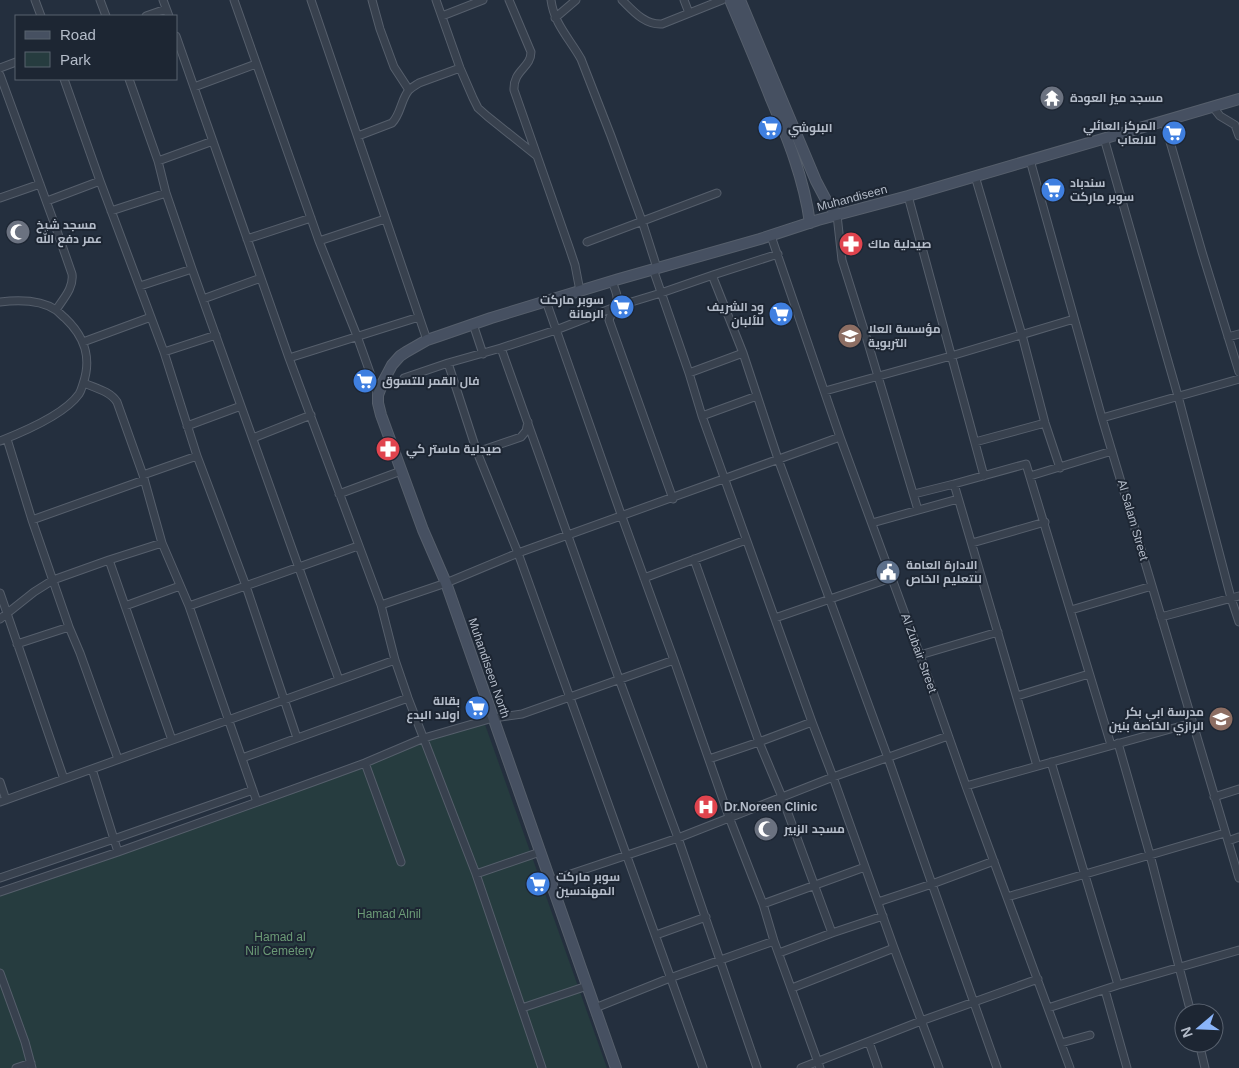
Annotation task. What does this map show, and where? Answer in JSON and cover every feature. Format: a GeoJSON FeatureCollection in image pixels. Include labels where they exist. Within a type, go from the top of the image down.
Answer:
{"type":"FeatureCollection","features":[{"type":"Feature","properties":{"kind":"main road"},"geometry":{"type":"LineString","coordinates":[[730,0],[819,186],[837,215]]}},
{"type":"Feature","properties":{"kind":"main road"},"geometry":{"type":"LineString","coordinates":[[740,0],[803,182],[810,223]]}},
{"type":"Feature","properties":{"kind":"main road","name":"Muhandiseen"},"geometry":{"type":"LineString","coordinates":[[473,324],[612,281],[1239,99]]}},
{"type":"Feature","properties":{"kind":"main road"},"geometry":{"type":"LineString","coordinates":[[378,395],[386,376],[396,360],[406,352],[427,340],[473,324]]}},
{"type":"Feature","properties":{"kind":"main road","name":"Muhandiseen North"},"geometry":{"type":"LineString","coordinates":[[378,395],[381,415],[423,530],[446,583],[616,1068]]}},
{"type":"Feature","properties":{"kind":"street"},"geometry":{"type":"LineString","coordinates":[[35,0],[41,15]]}},
{"type":"Feature","properties":{"kind":"street"},"geometry":{"type":"LineString","coordinates":[[100,0],[106,15]]}},
{"type":"Feature","properties":{"kind":"street"},"geometry":{"type":"LineString","coordinates":[[153,15],[168,13],[163,0]]}},
{"type":"Feature","properties":{"kind":"street"},"geometry":{"type":"LineString","coordinates":[[234,0],[318,241],[357,336],[378,395]]}},
{"type":"Feature","properties":{"kind":"street"},"geometry":{"type":"LineString","coordinates":[[311,0],[427,340]]}},
{"type":"Feature","properties":{"kind":"street"},"geometry":{"type":"LineString","coordinates":[[372,0],[394,68],[409,90]]}},
{"type":"Feature","properties":{"kind":"street"},"geometry":{"type":"LineString","coordinates":[[436,0],[460,68],[478,108],[537,156]]}},
{"type":"Feature","properties":{"kind":"street"},"geometry":{"type":"LineString","coordinates":[[442,16],[483,0]]}},
{"type":"Feature","properties":{"kind":"street"},"geometry":{"type":"LineString","coordinates":[[509,0],[531,52],[530,60],[516,78],[514,87],[568,242],[580,292]]}},
{"type":"Feature","properties":{"kind":"street"},"geometry":{"type":"LineString","coordinates":[[552,0],[555,18],[581,59],[642,221],[661,293],[702,416],[939,1068]]}},
{"type":"Feature","properties":{"kind":"street"},"geometry":{"type":"LineString","coordinates":[[555,18],[576,0]]}},
{"type":"Feature","properties":{"kind":"street"},"geometry":{"type":"LineString","coordinates":[[622,0],[638,16],[656,25],[722,0]]}},
{"type":"Feature","properties":{"kind":"street"},"geometry":{"type":"LineString","coordinates":[[684,0],[689,13]]}},
{"type":"Feature","properties":{"kind":"street"},"geometry":{"type":"LineString","coordinates":[[178,42],[289,358],[380,605],[408,698],[476,874],[542,1068]]}},
{"type":"Feature","properties":{"kind":"street"},"geometry":{"type":"LineString","coordinates":[[0,68],[15,62]]}},
{"type":"Feature","properties":{"kind":"street"},"geometry":{"type":"LineString","coordinates":[[194,87],[256,64]]}},
{"type":"Feature","properties":{"kind":"street"},"geometry":{"type":"LineString","coordinates":[[358,136],[392,124],[396,120],[409,90],[419,83],[460,68]]}},
{"type":"Feature","properties":{"kind":"street"},"geometry":{"type":"LineString","coordinates":[[0,75],[72,274],[71,287],[56,310]]}},
{"type":"Feature","properties":{"kind":"street"},"geometry":{"type":"LineString","coordinates":[[64,80],[164,352],[197,456],[246,586],[297,738]]}},
{"type":"Feature","properties":{"kind":"street"},"geometry":{"type":"LineString","coordinates":[[128,80],[158,161],[166,193],[192,269],[339,680]]}},
{"type":"Feature","properties":{"kind":"street"},"geometry":{"type":"LineString","coordinates":[[1213,106],[1220,116],[1235,126],[1239,136]]}},
{"type":"Feature","properties":{"kind":"street"},"geometry":{"type":"LineString","coordinates":[[1164,121],[1239,372]]}},
{"type":"Feature","properties":{"kind":"street"},"geometry":{"type":"LineString","coordinates":[[1104,138],[1235,597],[1239,622]]}},
{"type":"Feature","properties":{"kind":"street"},"geometry":{"type":"LineString","coordinates":[[158,161],[213,142]]}},
{"type":"Feature","properties":{"kind":"street","name":"Al Salam Street"},"geometry":{"type":"LineString","coordinates":[[1030,160],[1102,418],[1239,878]]}},
{"type":"Feature","properties":{"kind":"street"},"geometry":{"type":"LineString","coordinates":[[975,176],[1022,335],[1045,422],[1060,468]]}},
{"type":"Feature","properties":{"kind":"street"},"geometry":{"type":"LineString","coordinates":[[47,201],[100,181]]}},
{"type":"Feature","properties":{"kind":"street"},"geometry":{"type":"LineString","coordinates":[[0,198],[40,184]]}},
{"type":"Feature","properties":{"kind":"street"},"geometry":{"type":"LineString","coordinates":[[112,210],[166,193]]}},
{"type":"Feature","properties":{"kind":"street"},"geometry":{"type":"LineString","coordinates":[[587,242],[717,193]]}},
{"type":"Feature","properties":{"kind":"street"},"geometry":{"type":"LineString","coordinates":[[908,196],[984,476]]}},
{"type":"Feature","properties":{"kind":"street"},"geometry":{"type":"LineString","coordinates":[[837,215],[842,260],[918,510]]}},
{"type":"Feature","properties":{"kind":"street"},"geometry":{"type":"LineString","coordinates":[[247,239],[311,218]]}},
{"type":"Feature","properties":{"kind":"street"},"geometry":{"type":"LineString","coordinates":[[318,241],[385,219]]}},
{"type":"Feature","properties":{"kind":"street","name":"Al Zubair Street"},"geometry":{"type":"LineString","coordinates":[[771,236],[840,438],[1070,1068]]}},
{"type":"Feature","properties":{"kind":"street"},"geometry":{"type":"LineString","coordinates":[[404,378],[556,330],[615,307],[778,254]]}},
{"type":"Feature","properties":{"kind":"street"},"geometry":{"type":"LineString","coordinates":[[140,286],[192,269]]}},
{"type":"Feature","properties":{"kind":"street"},"geometry":{"type":"LineString","coordinates":[[713,275],[743,353],[778,459],[888,758],[997,1068]]}},
{"type":"Feature","properties":{"kind":"street"},"geometry":{"type":"LineString","coordinates":[[203,298],[261,278]]}},
{"type":"Feature","properties":{"kind":"street"},"geometry":{"type":"LineString","coordinates":[[612,281],[618,299],[609,320],[673,499]]}},
{"type":"Feature","properties":{"kind":"street"},"geometry":{"type":"LineString","coordinates":[[546,301],[819,1065]]}},
{"type":"Feature","properties":{"kind":"street"},"geometry":{"type":"LineString","coordinates":[[0,302],[29,302],[56,310],[69,322],[83,342],[87,359],[87,372],[80,393],[64,409],[30,428],[3,440],[118,759]]}},
{"type":"Feature","properties":{"kind":"street"},"geometry":{"type":"LineString","coordinates":[[83,342],[151,317]]}},
{"type":"Feature","properties":{"kind":"street"},"geometry":{"type":"LineString","coordinates":[[289,358],[419,317]]}},
{"type":"Feature","properties":{"kind":"street"},"geometry":{"type":"LineString","coordinates":[[825,391],[951,356],[1074,318]]}},
{"type":"Feature","properties":{"kind":"street"},"geometry":{"type":"LineString","coordinates":[[473,324],[482,354]]}},
{"type":"Feature","properties":{"kind":"street"},"geometry":{"type":"LineString","coordinates":[[1228,337],[1239,334]]}},
{"type":"Feature","properties":{"kind":"street"},"geometry":{"type":"LineString","coordinates":[[164,352],[216,335]]}},
{"type":"Feature","properties":{"kind":"street"},"geometry":{"type":"LineString","coordinates":[[501,348],[678,838],[757,1068]]}},
{"type":"Feature","properties":{"kind":"street"},"geometry":{"type":"LineString","coordinates":[[689,373],[743,353]]}},
{"type":"Feature","properties":{"kind":"street"},"geometry":{"type":"LineString","coordinates":[[448,364],[477,452],[518,553],[703,1068]]}},
{"type":"Feature","properties":{"kind":"street"},"geometry":{"type":"LineString","coordinates":[[1102,418],[1239,379]]}},
{"type":"Feature","properties":{"kind":"street"},"geometry":{"type":"LineString","coordinates":[[84,383],[107,392],[117,402],[144,477],[162,543],[189,606],[257,802]]}},
{"type":"Feature","properties":{"kind":"street"},"geometry":{"type":"LineString","coordinates":[[702,416],[757,396]]}},
{"type":"Feature","properties":{"kind":"street"},"geometry":{"type":"LineString","coordinates":[[187,426],[241,406]]}},
{"type":"Feature","properties":{"kind":"street"},"geometry":{"type":"LineString","coordinates":[[253,438],[311,415]]}},
{"type":"Feature","properties":{"kind":"street"},"geometry":{"type":"LineString","coordinates":[[477,452],[521,437],[526,431],[528,422]]}},
{"type":"Feature","properties":{"kind":"street"},"geometry":{"type":"LineString","coordinates":[[974,442],[1045,422]]}},
{"type":"Feature","properties":{"kind":"street"},"geometry":{"type":"LineString","coordinates":[[380,605],[446,583],[518,553],[840,438]]}},
{"type":"Feature","properties":{"kind":"street"},"geometry":{"type":"LineString","coordinates":[[1030,476],[1112,451]]}},
{"type":"Feature","properties":{"kind":"street"},"geometry":{"type":"LineString","coordinates":[[32,520],[197,456]]}},
{"type":"Feature","properties":{"kind":"street"},"geometry":{"type":"LineString","coordinates":[[914,494],[1026,464],[1045,522],[1089,674],[1150,855],[1188,1003]]}},
{"type":"Feature","properties":{"kind":"street"},"geometry":{"type":"LineString","coordinates":[[339,494],[401,471]]}},
{"type":"Feature","properties":{"kind":"street"},"geometry":{"type":"LineString","coordinates":[[954,484],[1037,766]]}},
{"type":"Feature","properties":{"kind":"street"},"geometry":{"type":"LineString","coordinates":[[872,523],[958,499]]}},
{"type":"Feature","properties":{"kind":"street"},"geometry":{"type":"LineString","coordinates":[[972,543],[1045,522]]}},
{"type":"Feature","properties":{"kind":"street"},"geometry":{"type":"LineString","coordinates":[[644,578],[746,540]]}},
{"type":"Feature","properties":{"kind":"street"},"geometry":{"type":"LineString","coordinates":[[0,620],[34,592],[53,580],[162,543]]}},
{"type":"Feature","properties":{"kind":"street"},"geometry":{"type":"LineString","coordinates":[[189,606],[358,546]]}},
{"type":"Feature","properties":{"kind":"street"},"geometry":{"type":"LineString","coordinates":[[694,559],[759,742],[782,797],[832,933]]}},
{"type":"Feature","properties":{"kind":"street"},"geometry":{"type":"LineString","coordinates":[[109,560],[172,740]]}},
{"type":"Feature","properties":{"kind":"street"},"geometry":{"type":"LineString","coordinates":[[775,618],[891,578]]}},
{"type":"Feature","properties":{"kind":"street"},"geometry":{"type":"LineString","coordinates":[[125,606],[180,586]]}},
{"type":"Feature","properties":{"kind":"street"},"geometry":{"type":"LineString","coordinates":[[1071,610],[1152,586]]}},
{"type":"Feature","properties":{"kind":"street"},"geometry":{"type":"LineString","coordinates":[[0,593],[64,779]]}},
{"type":"Feature","properties":{"kind":"street"},"geometry":{"type":"LineString","coordinates":[[1162,617],[1235,597]]}},
{"type":"Feature","properties":{"kind":"street"},"geometry":{"type":"LineString","coordinates":[[17,644],[69,627]]}},
{"type":"Feature","properties":{"kind":"street"},"geometry":{"type":"LineString","coordinates":[[920,655],[998,632]]}},
{"type":"Feature","properties":{"kind":"street"},"geometry":{"type":"LineString","coordinates":[[0,782],[3,801],[395,660]]}},
{"type":"Feature","properties":{"kind":"street"},"geometry":{"type":"LineString","coordinates":[[0,892],[364,764],[424,738],[493,718],[522,714],[674,660]]}},
{"type":"Feature","properties":{"kind":"street"},"geometry":{"type":"LineString","coordinates":[[1017,696],[1089,674]]}},
{"type":"Feature","properties":{"kind":"street"},"geometry":{"type":"LineString","coordinates":[[242,758],[408,698]]}},
{"type":"Feature","properties":{"kind":"street"},"geometry":{"type":"LineString","coordinates":[[710,758],[812,722]]}},
{"type":"Feature","properties":{"kind":"street"},"geometry":{"type":"LineString","coordinates":[[966,786],[1192,723]]}},
{"type":"Feature","properties":{"kind":"street"},"geometry":{"type":"LineString","coordinates":[[550,881],[678,838],[833,777],[948,736]]}},
{"type":"Feature","properties":{"kind":"street"},"geometry":{"type":"LineString","coordinates":[[1051,762],[1118,986]]}},
{"type":"Feature","properties":{"kind":"street"},"geometry":{"type":"LineString","coordinates":[[364,764],[401,862]]}},
{"type":"Feature","properties":{"kind":"street"},"geometry":{"type":"LineString","coordinates":[[92,769],[118,852]]}},
{"type":"Feature","properties":{"kind":"street"},"geometry":{"type":"LineString","coordinates":[[1214,797],[1239,789]]}},
{"type":"Feature","properties":{"kind":"street"},"geometry":{"type":"LineString","coordinates":[[0,878],[253,790]]}},
{"type":"Feature","properties":{"kind":"street"},"geometry":{"type":"LineString","coordinates":[[1007,897],[1150,855],[1226,837],[1239,837]]}},
{"type":"Feature","properties":{"kind":"street"},"geometry":{"type":"LineString","coordinates":[[476,874],[540,852]]}},
{"type":"Feature","properties":{"kind":"street"},"geometry":{"type":"LineString","coordinates":[[878,902],[994,861]]}},
{"type":"Feature","properties":{"kind":"street"},"geometry":{"type":"LineString","coordinates":[[763,904],[865,866]]}},
{"type":"Feature","properties":{"kind":"street"},"geometry":{"type":"LineString","coordinates":[[779,953],[883,916]]}},
{"type":"Feature","properties":{"kind":"street"},"geometry":{"type":"LineString","coordinates":[[656,936],[706,918]]}},
{"type":"Feature","properties":{"kind":"street"},"geometry":{"type":"LineString","coordinates":[[595,1008],[670,978],[774,941]]}},
{"type":"Feature","properties":{"kind":"street"},"geometry":{"type":"LineString","coordinates":[[792,988],[894,948]]}},
{"type":"Feature","properties":{"kind":"street"},"geometry":{"type":"LineString","coordinates":[[1048,1008],[1239,950]]}},
{"type":"Feature","properties":{"kind":"street"},"geometry":{"type":"LineString","coordinates":[[0,973],[32,1065],[16,1068]]}},
{"type":"Feature","properties":{"kind":"street"},"geometry":{"type":"LineString","coordinates":[[801,1068],[819,1065],[921,1021],[1038,979]]}},
{"type":"Feature","properties":{"kind":"street"},"geometry":{"type":"LineString","coordinates":[[522,1008],[587,986]]}},
{"type":"Feature","properties":{"kind":"street"},"geometry":{"type":"LineString","coordinates":[[1105,990],[1127,1068]]}},
{"type":"Feature","properties":{"kind":"street"},"geometry":{"type":"LineString","coordinates":[[1061,1043],[1090,1035]]}},
{"type":"Feature","properties":{"kind":"street"},"geometry":{"type":"LineString","coordinates":[[869,1042],[878,1068]]}},
{"type":"Feature","properties":{"kind":"street"},"geometry":{"type":"LineString","coordinates":[[1201,1053],[1205,1068]]}},
{"type":"Feature","properties":{"kind":"green space","name":"Hamad Alnil"},"geometry":{"type":"Polygon","coordinates":[[[482,716],[607,1068],[0,1068],[0,892],[482,716]]]}},
{"type":"Feature","properties":{"kind":"place","name":"مسجد ميز العودة"},"geometry":{"type":"Point","coordinates":[1052,98]}},
{"type":"Feature","properties":{"kind":"place","name":"البلوشي"},"geometry":{"type":"Point","coordinates":[770,128]}},
{"type":"Feature","properties":{"kind":"place","name":"المركز العائلي للالعاب"},"geometry":{"type":"Point","coordinates":[1174,133]}},
{"type":"Feature","properties":{"kind":"place","name":"سندباد سوبر ماركت"},"geometry":{"type":"Point","coordinates":[1053,190]}},
{"type":"Feature","properties":{"kind":"place","name":"مسجد شيخ عمر دفع الله"},"geometry":{"type":"Point","coordinates":[18,232]}},
{"type":"Feature","properties":{"kind":"place","name":"صيدلية ماك"},"geometry":{"type":"Point","coordinates":[851,244]}},
{"type":"Feature","properties":{"kind":"place","name":"سوبر ماركت الرمانة"},"geometry":{"type":"Point","coordinates":[622,307]}},
{"type":"Feature","properties":{"kind":"place","name":"ود الشريف للألبان"},"geometry":{"type":"Point","coordinates":[781,314]}},
{"type":"Feature","properties":{"kind":"place","name":"مؤسسة العلا التربوية"},"geometry":{"type":"Point","coordinates":[850,336]}},
{"type":"Feature","properties":{"kind":"place","name":"فال القمر للتسوق"},"geometry":{"type":"Point","coordinates":[365,381]}},
{"type":"Feature","properties":{"kind":"place","name":"صيدلية ماستر كي"},"geometry":{"type":"Point","coordinates":[388,449]}},
{"type":"Feature","properties":{"kind":"place","name":"الادارة العامة للتعليم الخاص"},"geometry":{"type":"Point","coordinates":[888,572]}},
{"type":"Feature","properties":{"kind":"place","name":"بقالة اولاد البدع"},"geometry":{"type":"Point","coordinates":[477,708]}},
{"type":"Feature","properties":{"kind":"place","name":"مدرسة ابي بكر الرازي الخاصة بنين"},"geometry":{"type":"Point","coordinates":[1221,719]}},
{"type":"Feature","properties":{"kind":"place","name":"Dr.Noreen Clinic"},"geometry":{"type":"Point","coordinates":[706,807]}},
{"type":"Feature","properties":{"kind":"place","name":"مسجد الزبير"},"geometry":{"type":"Point","coordinates":[766,829]}},
{"type":"Feature","properties":{"kind":"place","name":"سوبر ماركت المهندسين"},"geometry":{"type":"Point","coordinates":[538,884]}},
{"type":"Feature","properties":{"kind":"park label","name":"Hamad al Nil Cemetery"},"geometry":{"type":"Point","coordinates":[280,944]}}]}
